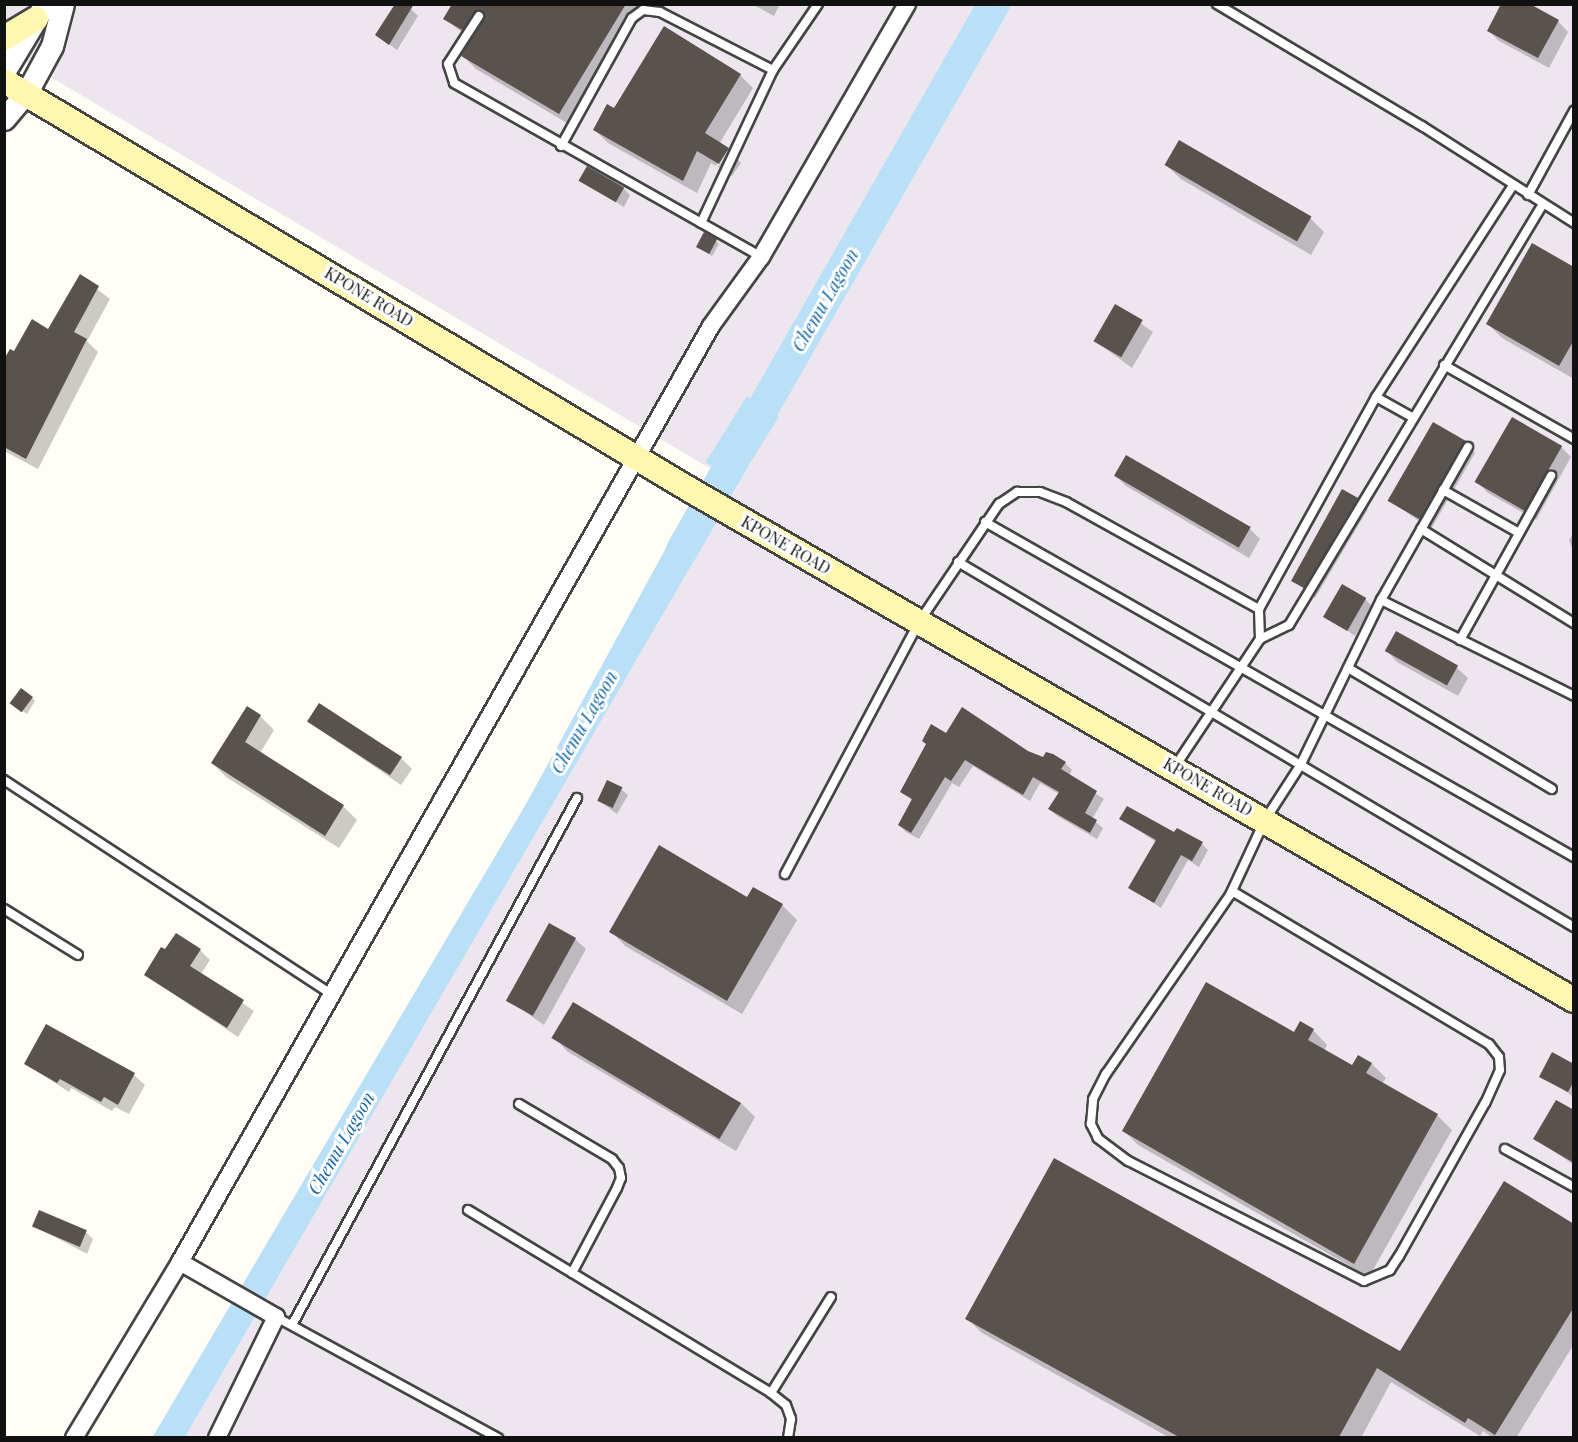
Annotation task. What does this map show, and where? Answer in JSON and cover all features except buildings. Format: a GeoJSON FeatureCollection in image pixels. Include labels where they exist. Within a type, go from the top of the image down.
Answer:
{"type":"FeatureCollection","features":[{"type":"Feature","properties":{"kind":"main road"},"geometry":{"type":"LineString","coordinates":[[4,38],[41,12]]}},
{"type":"Feature","properties":{"kind":"main road","name":"KPONE ROAD"},"geometry":{"type":"LineString","coordinates":[[4,81],[27,92],[638,457],[692,492],[1574,1000]]}},
{"type":"Feature","properties":{"kind":"street"},"geometry":{"type":"LineString","coordinates":[[4,119],[27,92],[57,33],[63,4]]}},
{"type":"Feature","properties":{"kind":"street"},"geometry":{"type":"LineString","coordinates":[[74,1437],[180,1262],[711,326],[761,257],[907,4]]}},
{"type":"Feature","properties":{"kind":"street"},"geometry":{"type":"LineString","coordinates":[[4,72],[41,12]]}},
{"type":"Feature","properties":{"kind":"street"},"geometry":{"type":"LineString","coordinates":[[180,1262],[276,1317],[217,1437]]}},
{"type":"Feature","properties":{"kind":"lane"},"geometry":{"type":"LineString","coordinates":[[701,223],[773,70],[818,4]]}},
{"type":"Feature","properties":{"kind":"lane"},"geometry":{"type":"LineString","coordinates":[[1217,4],[1422,126],[1542,205],[1574,223]]}},
{"type":"Feature","properties":{"kind":"lane"},"geometry":{"type":"LineString","coordinates":[[561,146],[632,18],[643,10],[660,12],[773,70]]}},
{"type":"Feature","properties":{"kind":"lane"},"geometry":{"type":"LineString","coordinates":[[479,16],[448,64],[454,83],[561,146],[761,257]]}},
{"type":"Feature","properties":{"kind":"lane"},"geometry":{"type":"LineString","coordinates":[[1528,195],[1574,111]]}},
{"type":"Feature","properties":{"kind":"lane"},"geometry":{"type":"LineString","coordinates":[[1260,639],[1259,609],[1377,397],[1513,185]]}},
{"type":"Feature","properties":{"kind":"lane"},"geometry":{"type":"LineString","coordinates":[[1174,768],[1260,639],[1289,625],[1412,417],[1542,205]]}},
{"type":"Feature","properties":{"kind":"lane"},"geometry":{"type":"LineString","coordinates":[[1444,365],[1574,439]]}},
{"type":"Feature","properties":{"kind":"lane"},"geometry":{"type":"LineString","coordinates":[[1377,397],[1412,417]]}},
{"type":"Feature","properties":{"kind":"lane"},"geometry":{"type":"LineString","coordinates":[[1232,891],[1489,1044],[1499,1057],[1500,1070],[1485,1103],[1399,1256],[1390,1270],[1364,1281],[1128,1161],[1098,1138],[1091,1124],[1093,1099],[1106,1074],[1232,891],[1265,820],[1300,766],[1382,600],[1468,447]]}},
{"type":"Feature","properties":{"kind":"lane"},"geometry":{"type":"LineString","coordinates":[[1460,640],[1551,476]]}},
{"type":"Feature","properties":{"kind":"lane"},"geometry":{"type":"LineString","coordinates":[[1443,490],[1519,533]]}},
{"type":"Feature","properties":{"kind":"lane"},"geometry":{"type":"LineString","coordinates":[[785,874],[919,622],[985,522],[999,504],[1017,492],[1040,492],[1066,502],[1259,609]]}},
{"type":"Feature","properties":{"kind":"lane"},"geometry":{"type":"LineString","coordinates":[[985,522],[1324,717],[1574,857]]}},
{"type":"Feature","properties":{"kind":"lane"},"geometry":{"type":"LineString","coordinates":[[1421,530],[1574,623]]}},
{"type":"Feature","properties":{"kind":"lane"},"geometry":{"type":"LineString","coordinates":[[958,562],[1213,710],[1300,766],[1574,927]]}},
{"type":"Feature","properties":{"kind":"lane"},"geometry":{"type":"LineString","coordinates":[[1382,600],[1574,696]]}},
{"type":"Feature","properties":{"kind":"lane"},"geometry":{"type":"LineString","coordinates":[[1348,668],[1552,789]]}},
{"type":"Feature","properties":{"kind":"lane"},"geometry":{"type":"LineString","coordinates":[[4,780],[333,995]]}},
{"type":"Feature","properties":{"kind":"lane"},"geometry":{"type":"LineString","coordinates":[[292,1325],[577,798]]}},
{"type":"Feature","properties":{"kind":"lane"},"geometry":{"type":"LineString","coordinates":[[4,909],[78,955]]}},
{"type":"Feature","properties":{"kind":"lane"},"geometry":{"type":"LineString","coordinates":[[519,1104],[612,1159],[619,1168],[621,1178],[617,1188],[572,1273]]}},
{"type":"Feature","properties":{"kind":"lane"},"geometry":{"type":"LineString","coordinates":[[1504,1149],[1574,1187]]}},
{"type":"Feature","properties":{"kind":"lane"},"geometry":{"type":"LineString","coordinates":[[468,1210],[771,1393],[786,1405],[791,1419],[788,1437]]}},
{"type":"Feature","properties":{"kind":"lane"},"geometry":{"type":"LineString","coordinates":[[771,1393],[831,1297]]}},
{"type":"Feature","properties":{"kind":"lane"},"geometry":{"type":"LineString","coordinates":[[276,1317],[498,1437]]}},
{"type":"Feature","properties":{"kind":"shaded area"},"geometry":{"type":"Polygon","coordinates":[[[5,4],[1573,5],[1573,1437],[185,1437],[537,825],[738,485],[5,50],[5,4]]]}},
{"type":"Feature","properties":{"kind":"water"},"geometry":{"type":"Polygon","coordinates":[[[747,396],[779,416],[738,482],[706,462],[747,396]]]}},
{"type":"Feature","properties":{"kind":"water"},"geometry":{"type":"Polygon","coordinates":[[[689,506],[717,521],[185,1437],[152,1438],[526,804],[689,506]]]}},
{"type":"Feature","properties":{"kind":"waterway","name":"Chemu Lagoon"},"geometry":{"type":"LineString","coordinates":[[682,550],[994,4]]}}]}
